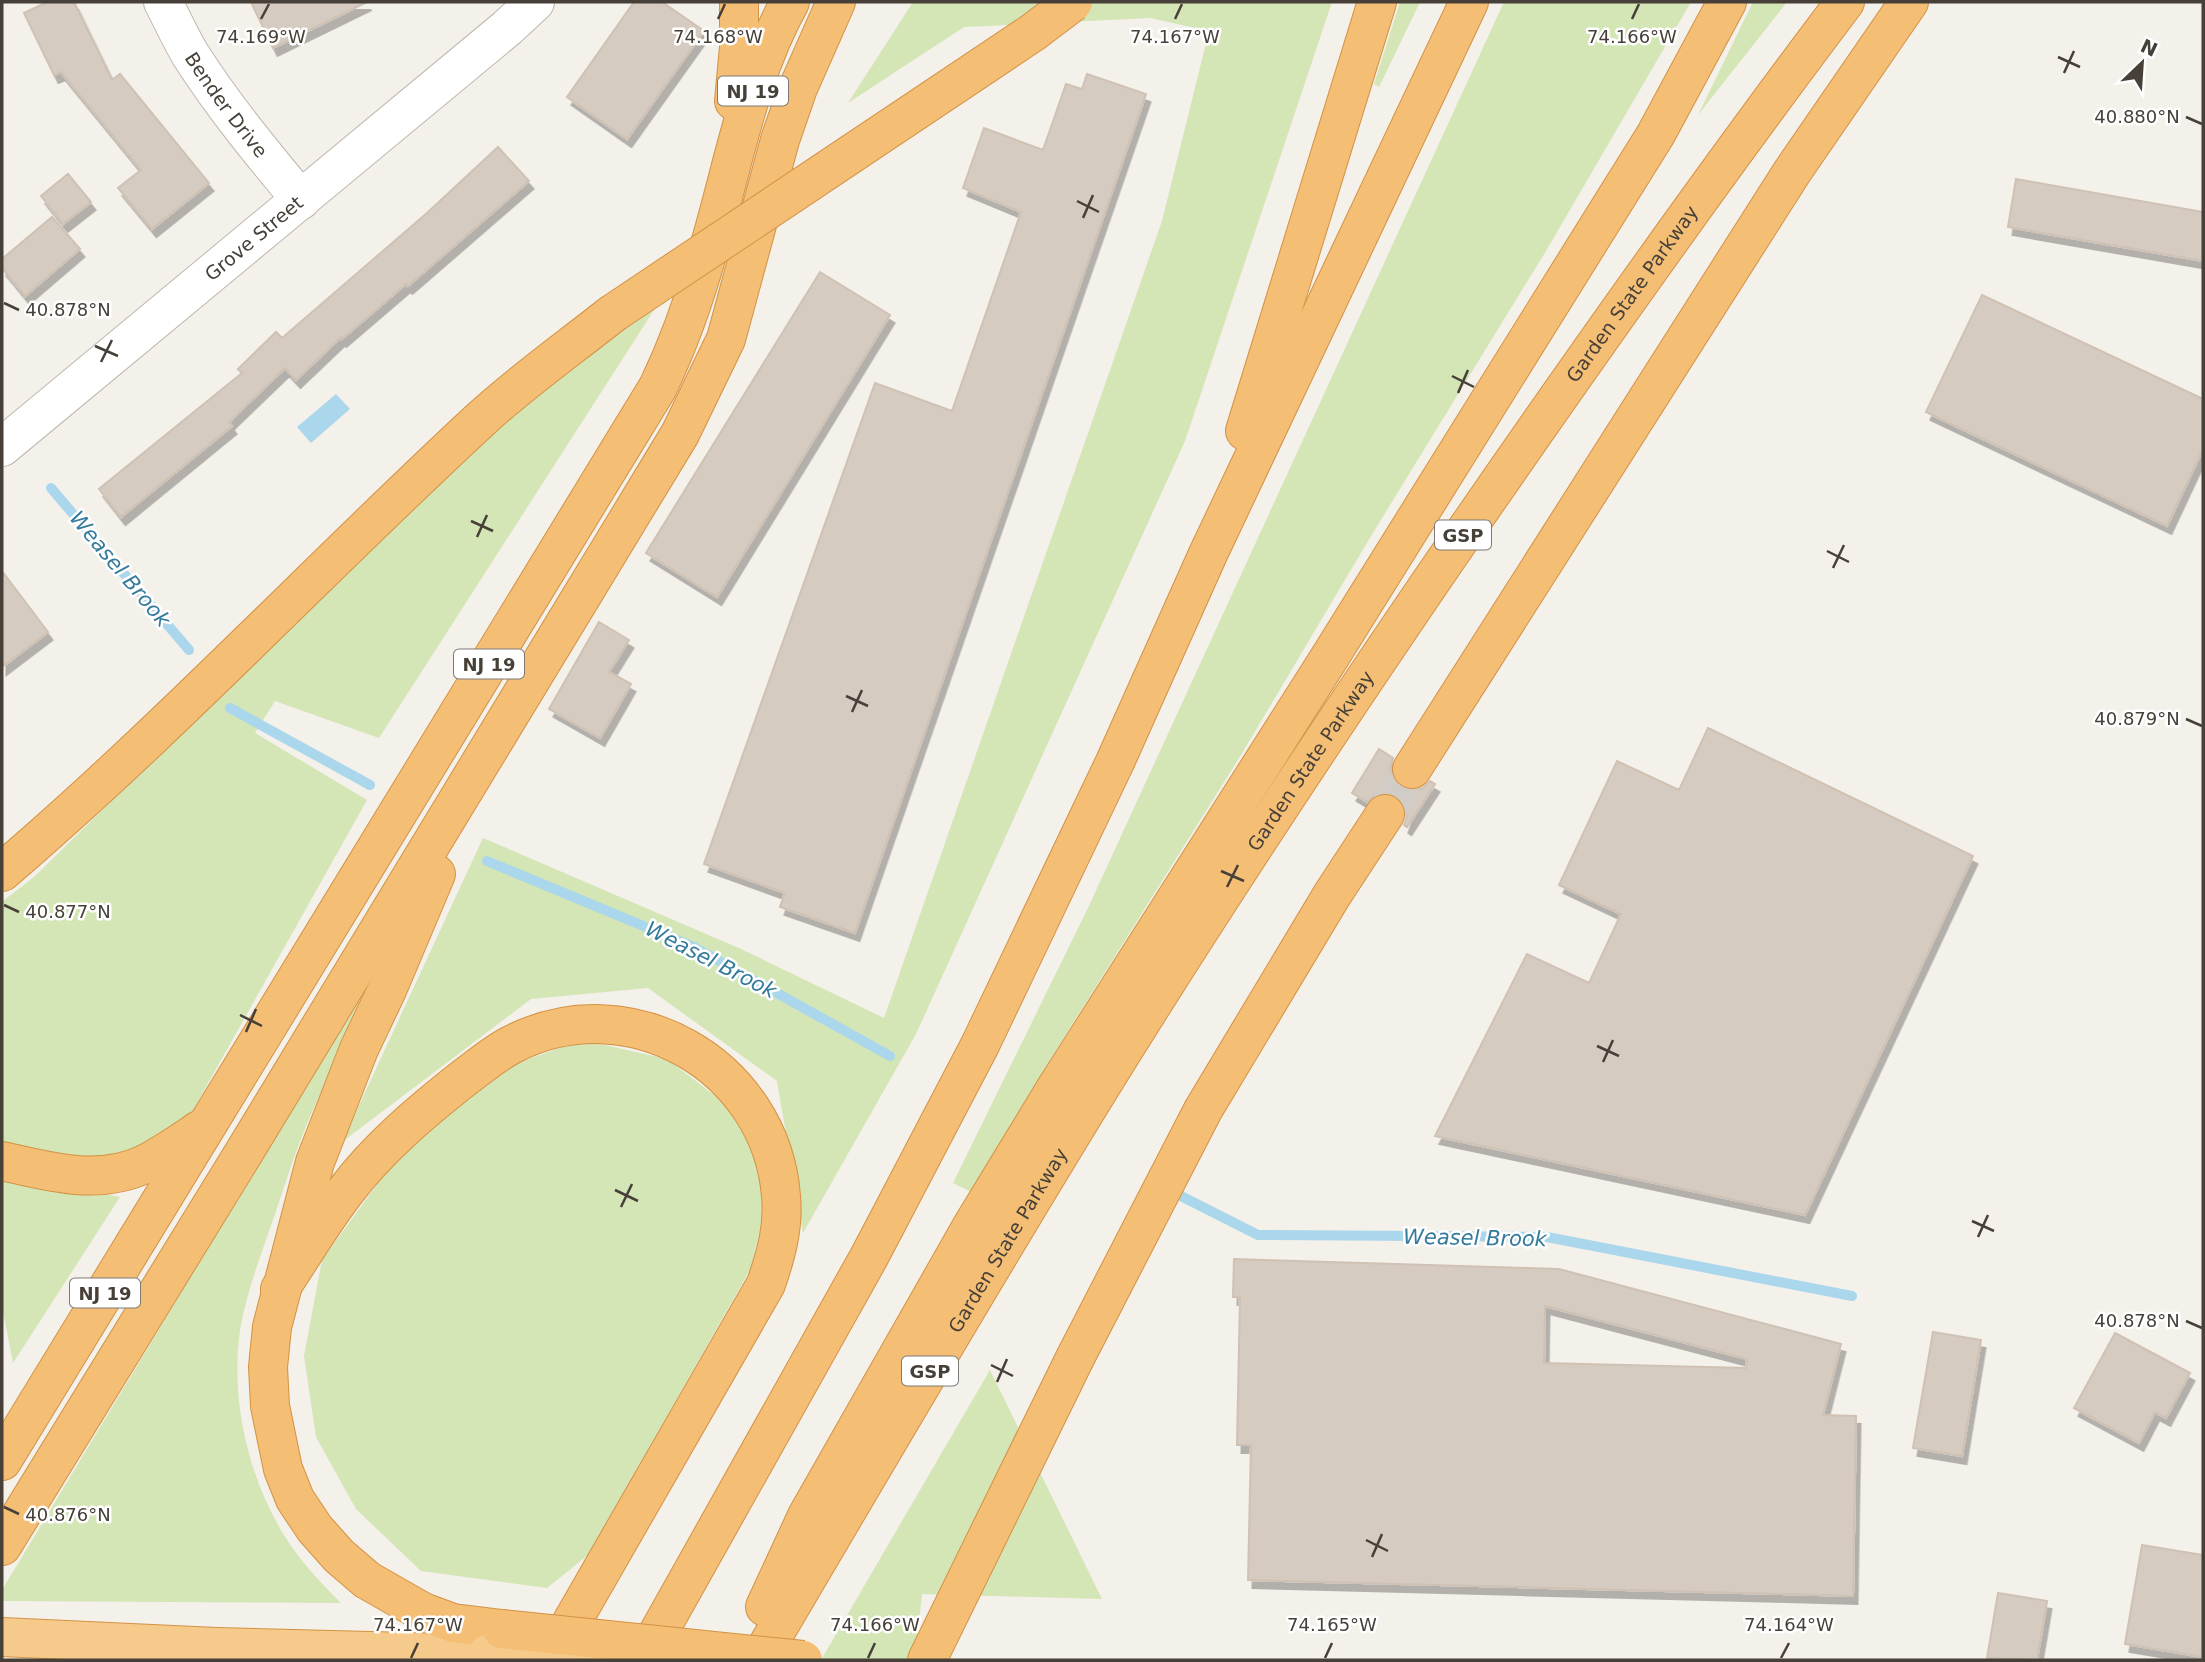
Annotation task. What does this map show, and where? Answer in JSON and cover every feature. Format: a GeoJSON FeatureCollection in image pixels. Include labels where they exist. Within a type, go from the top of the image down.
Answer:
{"type":"FeatureCollection","features":[{"type":"Feature","properties":{"kind":"highway"},"geometry":{"type":"LineString","coordinates":[[725,183],[739,47],[739,2]]}},
{"type":"Feature","properties":{"kind":"highway","name":"NJ 19"},"geometry":{"type":"LineString","coordinates":[[2,1461],[658,387],[678,344],[709,250],[725,183],[760,66],[790,2]]}},
{"type":"Feature","properties":{"kind":"highway","name":"NJ 19"},"geometry":{"type":"LineString","coordinates":[[2,1546],[680,434],[726,339],[780,140],[798,88],[836,2]]}},
{"type":"Feature","properties":{"kind":"highway"},"geometry":{"type":"LineString","coordinates":[[2,872],[160,729],[482,418],[612,314],[1032,33],[1073,2]]}},
{"type":"Feature","properties":{"kind":"highway"},"geometry":{"type":"LineString","coordinates":[[1208,554],[1377,2]]}},
{"type":"Feature","properties":{"kind":"highway"},"geometry":{"type":"LineString","coordinates":[[643,1660],[869,1257],[980,1045],[1469,2]]}},
{"type":"Feature","properties":{"kind":"highway"},"geometry":{"type":"LineString","coordinates":[[741,1660],[807,1516],[972,1226],[1656,134],[1727,2]]}},
{"type":"Feature","properties":{"kind":"highway","name":"Garden State Parkway"},"geometry":{"type":"LineString","coordinates":[[759,1660],[1103,1083],[1321,743],[1588,353],[1754,122],[1845,2]]}},
{"type":"Feature","properties":{"kind":"highway"},"geometry":{"type":"LineString","coordinates":[[1412,769],[1792,172],[1909,2]]}},
{"type":"Feature","properties":{"kind":"highway"},"geometry":{"type":"LineString","coordinates":[[487,752],[344,1086],[315,1162],[272,1327],[268,1367],[270,1406],[283,1469],[295,1500],[315,1530],[367,1580],[394,1598],[423,1612],[495,1641],[791,1660]]}},
{"type":"Feature","properties":{"kind":"highway"},"geometry":{"type":"LineString","coordinates":[[927,1660],[1075,1357],[1217,1086],[1325,907],[1385,814]]}},
{"type":"Feature","properties":{"kind":"highway"},"geometry":{"type":"LineString","coordinates":[[280,1289],[345,1191],[394,1139],[440,1097],[489,1059],[536,1034],[589,1024],[643,1030],[692,1050],[716,1068],[749,1104],[768,1139],[777,1168],[781,1197],[781,1227],[776,1255],[766,1284],[550,1660]]}},
{"type":"Feature","properties":{"kind":"highway"},"geometry":{"type":"LineString","coordinates":[[2,1161],[77,1176],[113,1174],[146,1163],[209,1125]]}},
{"type":"Feature","properties":{"kind":"highway"},"geometry":{"type":"LineString","coordinates":[[12,1638],[215,1647],[495,1641],[803,1660]]}},
{"type":"Feature","properties":{"kind":"street","name":"Bender Drive"},"geometry":{"type":"LineString","coordinates":[[163,2],[189,52],[209,82],[253,143],[301,200]]}},
{"type":"Feature","properties":{"kind":"street","name":"Grove Street"},"geometry":{"type":"LineString","coordinates":[[2,447],[508,28],[535,2]]}},
{"type":"Feature","properties":{"kind":"street","name":"Grove Street"},"geometry":{"type":"LineString","coordinates":[[508,28],[551,2]]}},
{"type":"Feature","properties":{"kind":"green space"},"geometry":{"type":"Polygon","coordinates":[[[913,2],[1332,2],[1185,441],[916,1034],[803,1233],[777,1081],[648,988],[531,999],[342,1142],[483,838],[741,949],[884,1018],[1162,221],[1209,31],[1150,18],[964,27],[848,103],[913,2]]]}},
{"type":"Feature","properties":{"kind":"green space"},"geometry":{"type":"Polygon","coordinates":[[[1400,2],[1420,2],[1379,87],[1374,84],[1400,2]]]}},
{"type":"Feature","properties":{"kind":"green space"},"geometry":{"type":"Polygon","coordinates":[[[1504,2],[1691,2],[1546,251],[1371,536],[1241,755],[1048,1063],[971,1192],[953,1183],[1088,908],[1504,2]]]}},
{"type":"Feature","properties":{"kind":"green space"},"geometry":{"type":"Polygon","coordinates":[[[1753,2],[1787,2],[1698,115],[1753,2]]]}},
{"type":"Feature","properties":{"kind":"green space"},"geometry":{"type":"Polygon","coordinates":[[[654,310],[379,738],[275,701],[255,733],[367,800],[193,1110],[161,1141],[104,1161],[2,1145],[2,902],[35,876],[541,380],[654,310]]]}},
{"type":"Feature","properties":{"kind":"green space"},"geometry":{"type":"Polygon","coordinates":[[[357,1001],[362,1003],[304,1130],[260,1257],[243,1315],[238,1358],[238,1386],[246,1441],[263,1494],[289,1543],[341,1603],[2,1601],[2,1590],[357,1001]]]}},
{"type":"Feature","properties":{"kind":"green space"},"geometry":{"type":"Polygon","coordinates":[[[582,1040],[667,1059],[743,1117],[770,1189],[751,1268],[588,1555],[547,1588],[421,1571],[356,1509],[316,1437],[304,1356],[322,1260],[392,1164],[492,1072],[582,1040]]]}},
{"type":"Feature","properties":{"kind":"green space"},"geometry":{"type":"Polygon","coordinates":[[[2,1174],[120,1197],[13,1363],[2,1306],[2,1174]]]}},
{"type":"Feature","properties":{"kind":"green space"},"geometry":{"type":"Polygon","coordinates":[[[990,1370],[1102,1599],[922,1594],[915,1660],[821,1660],[990,1370]]]}},
{"type":"Feature","properties":{"kind":"water"},"geometry":{"type":"Polygon","coordinates":[[[336,394],[350,409],[311,443],[297,427],[336,394]]]}},
{"type":"Feature","properties":{"kind":"building"},"geometry":{"type":"Polygon","coordinates":[[[47,2],[74,2],[112,80],[120,74],[209,183],[152,229],[118,188],[141,170],[61,72],[54,75],[24,13],[47,2]]]}},
{"type":"Feature","properties":{"kind":"building"},"geometry":{"type":"Polygon","coordinates":[[[251,2],[367,2],[273,48],[251,2]]]}},
{"type":"Feature","properties":{"kind":"building"},"geometry":{"type":"Polygon","coordinates":[[[634,2],[662,2],[704,31],[627,139],[567,97],[634,2]]]}},
{"type":"Feature","properties":{"kind":"building"},"geometry":{"type":"Polygon","coordinates":[[[1087,74],[1146,94],[855,933],[780,907],[785,893],[704,864],[875,383],[952,411],[1021,212],[963,188],[984,128],[1043,150],[1066,84],[1082,89],[1087,74]]]}},
{"type":"Feature","properties":{"kind":"building"},"geometry":{"type":"Polygon","coordinates":[[[498,147],[529,181],[408,286],[406,284],[342,339],[341,337],[296,380],[285,368],[229,422],[232,426],[121,517],[99,489],[242,373],[238,369],[276,332],[282,338],[427,213],[498,147]]]}},
{"type":"Feature","properties":{"kind":"building"},"geometry":{"type":"Polygon","coordinates":[[[68,174],[91,202],[63,224],[41,196],[68,174]]]}},
{"type":"Feature","properties":{"kind":"building"},"geometry":{"type":"Polygon","coordinates":[[[2016,179],[2203,212],[2203,261],[2008,227],[2016,179]]]}},
{"type":"Feature","properties":{"kind":"building"},"geometry":{"type":"Polygon","coordinates":[[[52,217],[80,249],[25,296],[2,268],[2,259],[52,217]]]}},
{"type":"Feature","properties":{"kind":"building"},"geometry":{"type":"Polygon","coordinates":[[[820,272],[890,315],[717,597],[646,553],[820,272]]]}},
{"type":"Feature","properties":{"kind":"building"},"geometry":{"type":"Polygon","coordinates":[[[1982,295],[2203,399],[2203,449],[2167,526],[1926,412],[1982,295]]]}},
{"type":"Feature","properties":{"kind":"building"},"geometry":{"type":"Polygon","coordinates":[[[2,571],[48,632],[2,667],[2,571]]]}},
{"type":"Feature","properties":{"kind":"building"},"geometry":{"type":"Polygon","coordinates":[[[599,622],[629,640],[609,672],[631,684],[600,738],[549,709],[599,622]]]}},
{"type":"Feature","properties":{"kind":"building"},"geometry":{"type":"Polygon","coordinates":[[[1708,728],[1973,856],[1805,1215],[1435,1136],[1527,954],[1589,983],[1621,914],[1559,885],[1617,761],[1679,790],[1708,728]]]}},
{"type":"Feature","properties":{"kind":"building"},"geometry":{"type":"Polygon","coordinates":[[[1379,749],[1393,758],[1390,769],[1392,778],[1401,788],[1412,791],[1423,788],[1430,781],[1435,784],[1407,827],[1404,825],[1407,816],[1405,805],[1396,795],[1386,792],[1376,794],[1367,802],[1352,793],[1379,749]]]}},
{"type":"Feature","properties":{"kind":"building"},"geometry":{"type":"Polygon","coordinates":[[[1234,1259],[1559,1269],[1841,1344],[1823,1415],[1856,1416],[1853,1596],[1248,1580],[1251,1445],[1237,1445],[1240,1297],[1233,1297],[1234,1259]],[[1545,1306],[1544,1363],[1746,1368],[1747,1359],[1545,1306]]]}},
{"type":"Feature","properties":{"kind":"building"},"geometry":{"type":"Polygon","coordinates":[[[1933,1332],[1981,1340],[1962,1456],[1913,1448],[1933,1332]]]}},
{"type":"Feature","properties":{"kind":"building"},"geometry":{"type":"Polygon","coordinates":[[[2115,1333],[2190,1373],[2166,1418],[2155,1412],[2139,1443],[2074,1408],[2115,1333]]]}},
{"type":"Feature","properties":{"kind":"building"},"geometry":{"type":"Polygon","coordinates":[[[2142,1545],[2203,1555],[2203,1657],[2125,1644],[2142,1545]]]}},
{"type":"Feature","properties":{"kind":"building"},"geometry":{"type":"Polygon","coordinates":[[[1998,1593],[2047,1601],[2037,1660],[1987,1658],[1998,1593]]]}},
{"type":"Feature","properties":{"kind":"waterway","name":"Weasel Brook"},"geometry":{"type":"LineString","coordinates":[[51,488],[189,650]]}},
{"type":"Feature","properties":{"kind":"waterway","name":"Weasel Brook"},"geometry":{"type":"LineString","coordinates":[[230,708],[370,785]]}},
{"type":"Feature","properties":{"kind":"waterway","name":"Weasel Brook"},"geometry":{"type":"LineString","coordinates":[[487,861],[694,947],[890,1056]]}},
{"type":"Feature","properties":{"kind":"waterway","name":"Weasel Brook"},"geometry":{"type":"LineString","coordinates":[[1171,1191],[1258,1235],[1547,1237],[1852,1296]]}},
{"type":"Feature","properties":{"kind":"tunnel"},"geometry":{"type":"LineString","coordinates":[[1385,814],[1412,769]]}}]}
